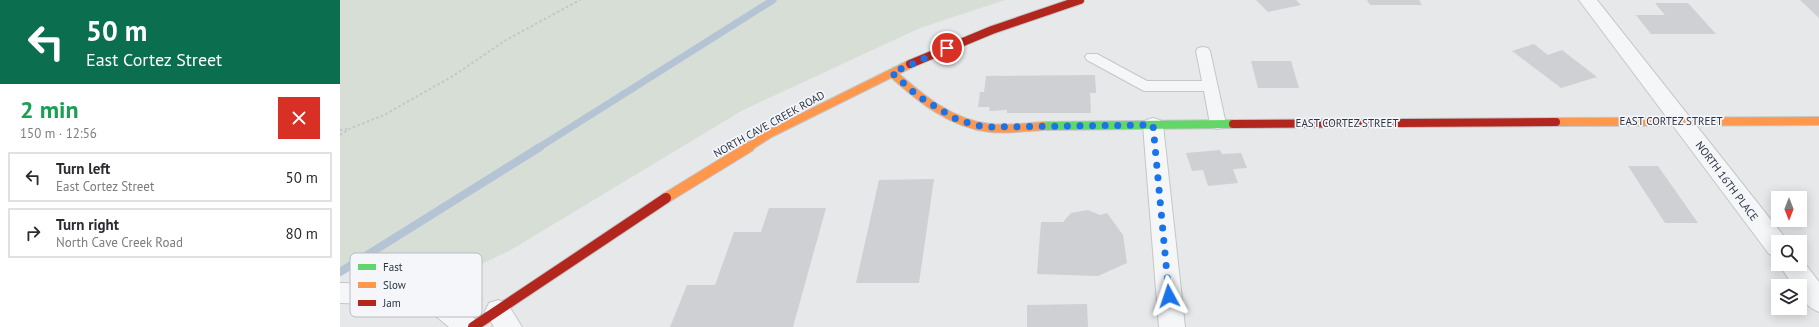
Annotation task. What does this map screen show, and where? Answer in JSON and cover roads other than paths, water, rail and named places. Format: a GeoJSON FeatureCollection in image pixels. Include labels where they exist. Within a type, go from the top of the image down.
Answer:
{"type":"FeatureCollection","features":[{"type":"Feature","properties":{"kind":"street","name":"NORTH CAVE CREEK ROAD"},"geometry":{"type":"LineString","coordinates":[[473,327],[504,319],[633,219],[760,140],[801,117],[892,73],[990,31],[1080,0]]}},
{"type":"Feature","properties":{"kind":"street","name":"NORTH 16TH PLACE"},"geometry":{"type":"LineString","coordinates":[[1588,0],[1771,238]]}},
{"type":"Feature","properties":{"kind":"street","name":"EAST CORTEZ STREET"},"geometry":{"type":"LineString","coordinates":[[892,73],[918,96],[954,118],[986,127],[1218,124],[1819,121]]}},
{"type":"Feature","properties":{"kind":"street"},"geometry":{"type":"LineString","coordinates":[[1153,125],[1172,327]]}},
{"type":"Feature","properties":{"kind":"street"},"geometry":{"type":"LineString","coordinates":[[1796,271],[1819,301]]}},
{"type":"Feature","properties":{"kind":"street"},"geometry":{"type":"LineString","coordinates":[[340,293],[350,293]]}},
{"type":"Feature","properties":{"kind":"street"},"geometry":{"type":"LineString","coordinates":[[455,317],[467,327]]}},
{"type":"Feature","properties":{"kind":"lane"},"geometry":{"type":"LineString","coordinates":[[1203,51],[1218,124]]}},
{"type":"Feature","properties":{"kind":"lane"},"geometry":{"type":"LineString","coordinates":[[1092,57],[1144,86],[1210,86]]}},
{"type":"Feature","properties":{"kind":"waterway"},"geometry":{"type":"LineString","coordinates":[[538,148],[773,0]]}},
{"type":"Feature","properties":{"kind":"waterway"},"geometry":{"type":"LineString","coordinates":[[370,253],[540,147]]}},
{"type":"Feature","properties":{"kind":"waterway"},"geometry":{"type":"LineString","coordinates":[[340,272],[350,266]]}}]}
